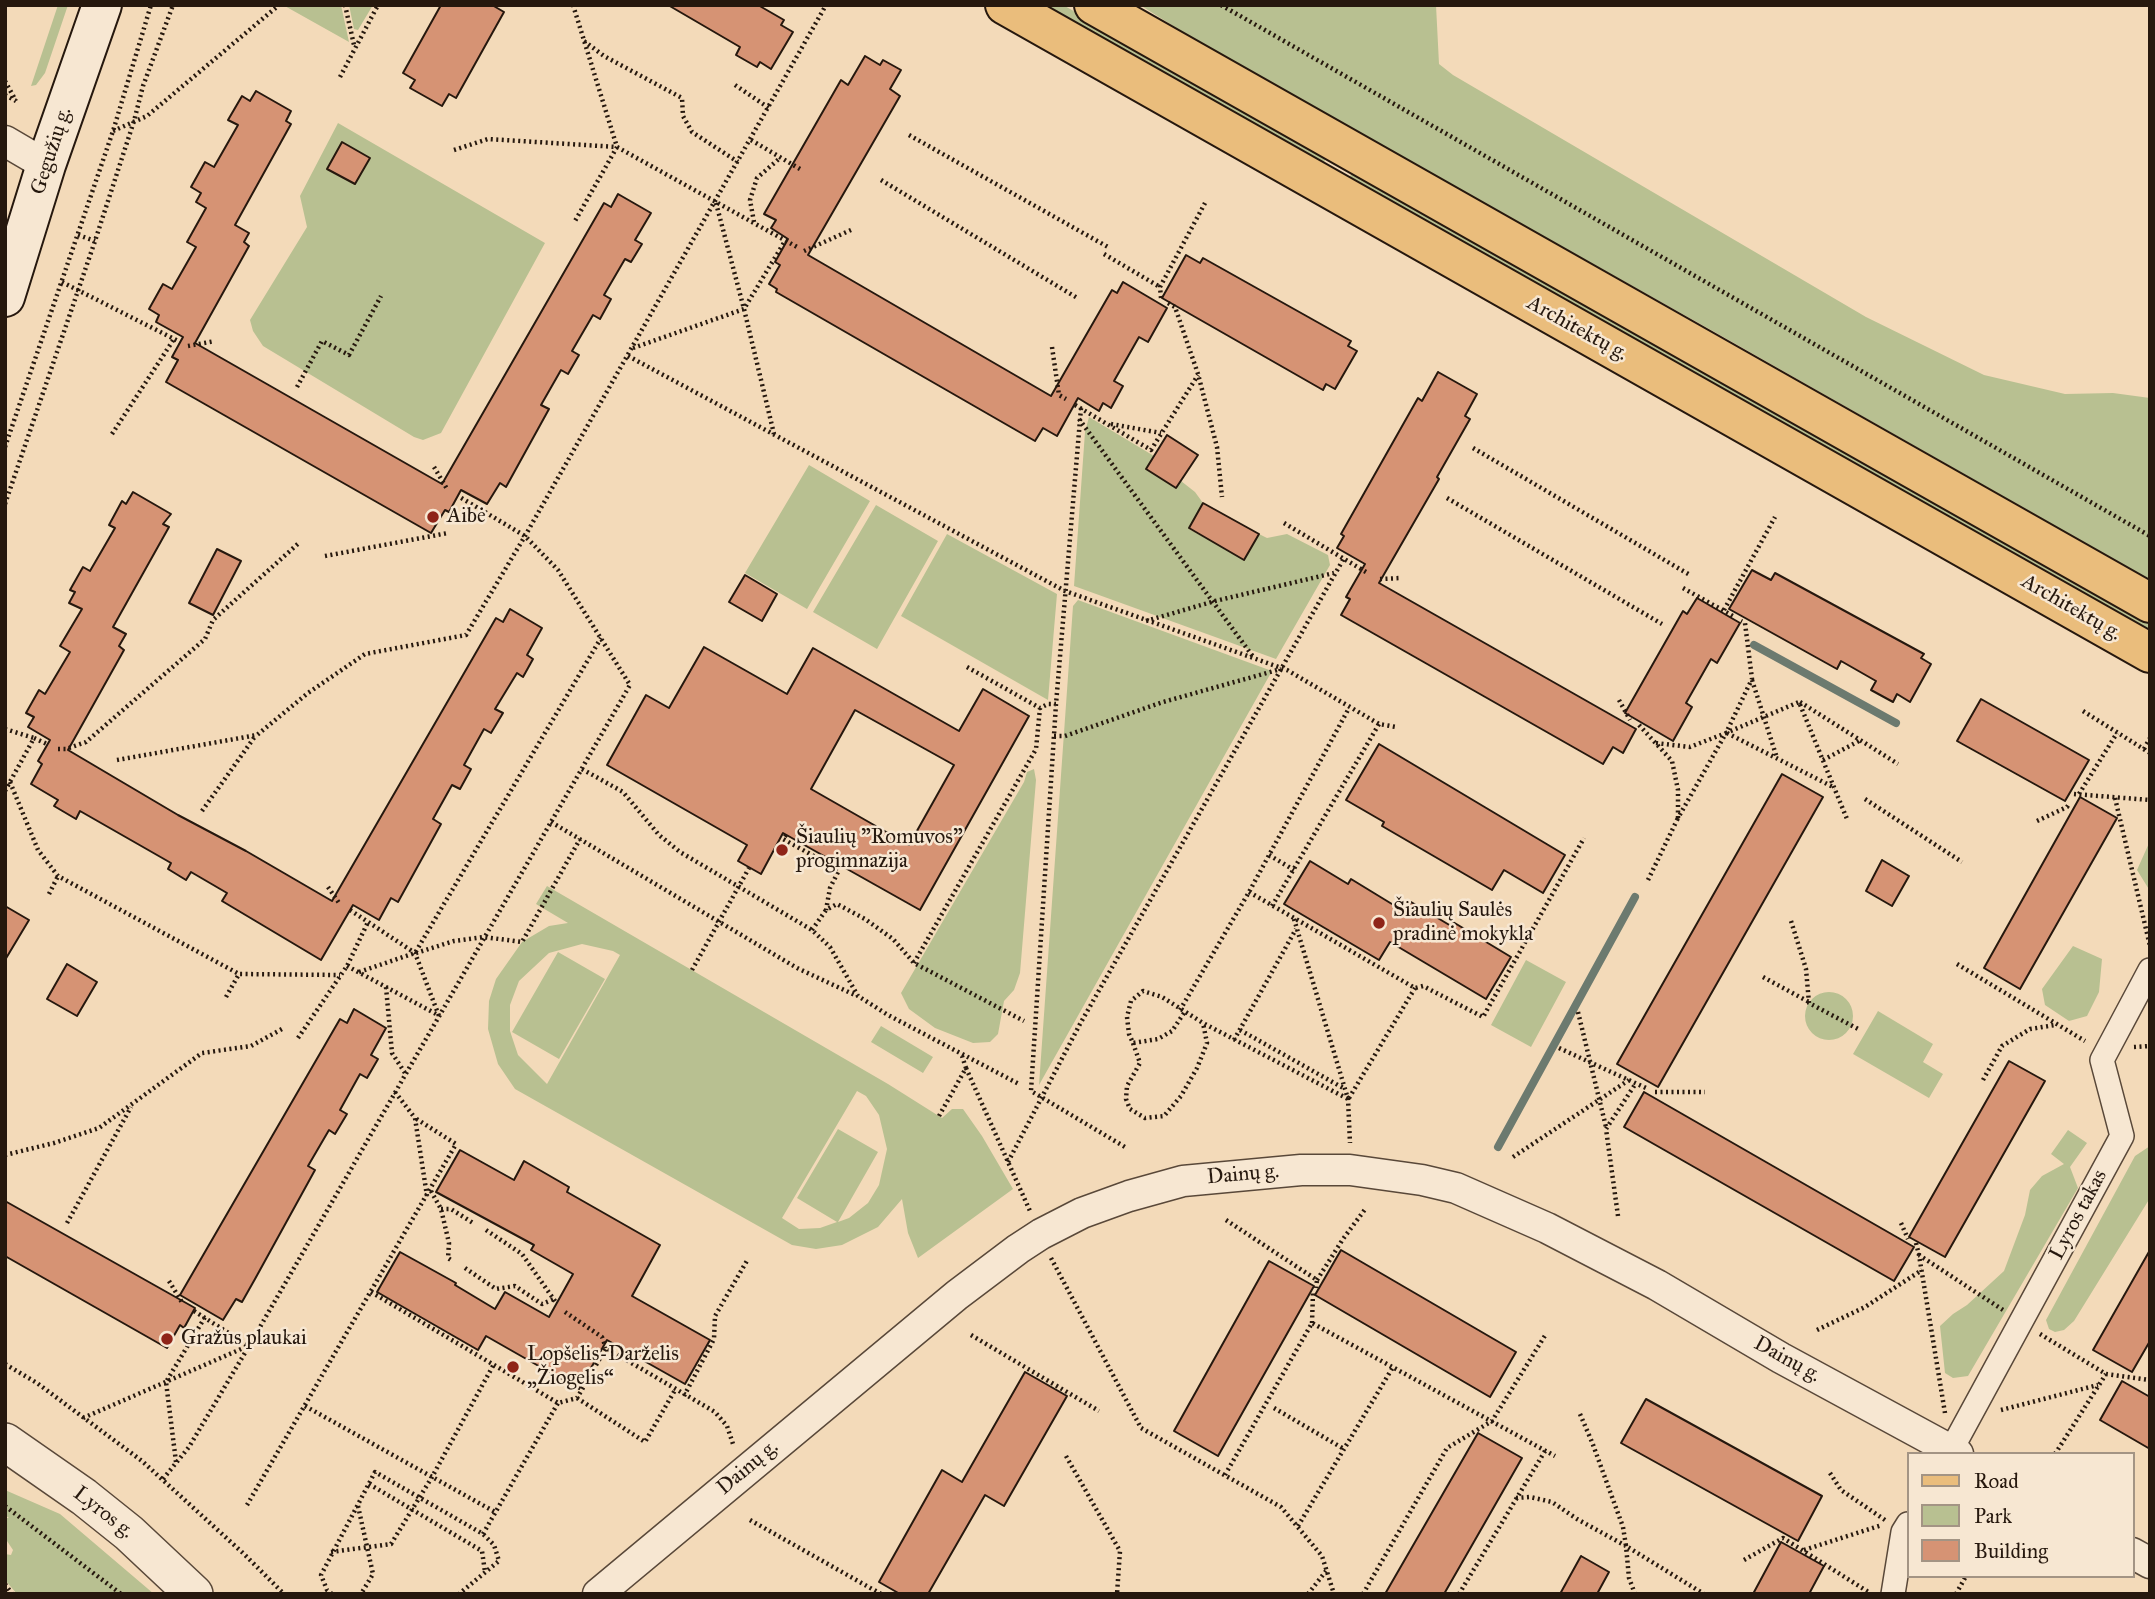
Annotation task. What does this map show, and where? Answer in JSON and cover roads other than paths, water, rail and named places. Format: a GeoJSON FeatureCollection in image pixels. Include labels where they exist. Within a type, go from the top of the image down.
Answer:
{"type":"FeatureCollection","features":[{"type":"Feature","properties":{"kind":"main road","name":"Gegužių g."},"geometry":{"type":"LineString","coordinates":[[5,298],[46,165],[102,5]]}},
{"type":"Feature","properties":{"kind":"main road","name":"Architektų g."},"geometry":{"type":"LineString","coordinates":[[1005,5],[2150,653]]}},
{"type":"Feature","properties":{"kind":"main road","name":"Architektų g."},"geometry":{"type":"LineString","coordinates":[[1094,5],[2150,603]]}},
{"type":"Feature","properties":{"kind":"main road"},"geometry":{"type":"LineString","coordinates":[[1334,192],[1354,154]]}},
{"type":"Feature","properties":{"kind":"street"},"geometry":{"type":"LineString","coordinates":[[5,141],[46,165]]}},
{"type":"Feature","properties":{"kind":"street","name":"Lyros takas"},"geometry":{"type":"LineString","coordinates":[[1953,1452],[2122,1136],[2102,1060],[2150,970]]}},
{"type":"Feature","properties":{"kind":"street","name":"Dainų g."},"geometry":{"type":"LineString","coordinates":[[598,1594],[957,1295],[1041,1234],[1105,1204],[1183,1181],[1301,1170],[1350,1170],[1422,1180],[1456,1188],[1547,1228],[1657,1285],[1781,1358],[1953,1452]]}},
{"type":"Feature","properties":{"kind":"street","name":"Lyros g."},"geometry":{"type":"LineString","coordinates":[[5,1442],[129,1532],[194,1594]]}},
{"type":"Feature","properties":{"kind":"street"},"geometry":{"type":"LineString","coordinates":[[1893,1594],[1906,1527]]}},
{"type":"Feature","properties":{"kind":"street"},"geometry":{"type":"LineString","coordinates":[[2134,1554],[2150,1563]]}},
{"type":"Feature","properties":{"kind":"waterway"},"geometry":{"type":"LineString","coordinates":[[1754,645],[1896,723]]}},
{"type":"Feature","properties":{"kind":"waterway"},"geometry":{"type":"LineString","coordinates":[[1498,1147],[1635,897]]}},
{"type":"Feature","properties":{"kind":"place","name":"Aibė"},"geometry":{"type":"Point","coordinates":[433,517]}},
{"type":"Feature","properties":{"kind":"place","name":"Šiaulių \"Romuvos\" progimnazija"},"geometry":{"type":"Point","coordinates":[782,850]}},
{"type":"Feature","properties":{"kind":"place","name":"Šiaulių Saulės pradinė mokykla"},"geometry":{"type":"Point","coordinates":[1379,923]}},
{"type":"Feature","properties":{"kind":"place","name":"Gražus plaukai"},"geometry":{"type":"Point","coordinates":[167,1339]}},
{"type":"Feature","properties":{"kind":"place","name":"Lopšelis-Darželis „Žiogelis“"},"geometry":{"type":"Point","coordinates":[513,1367]}}]}
